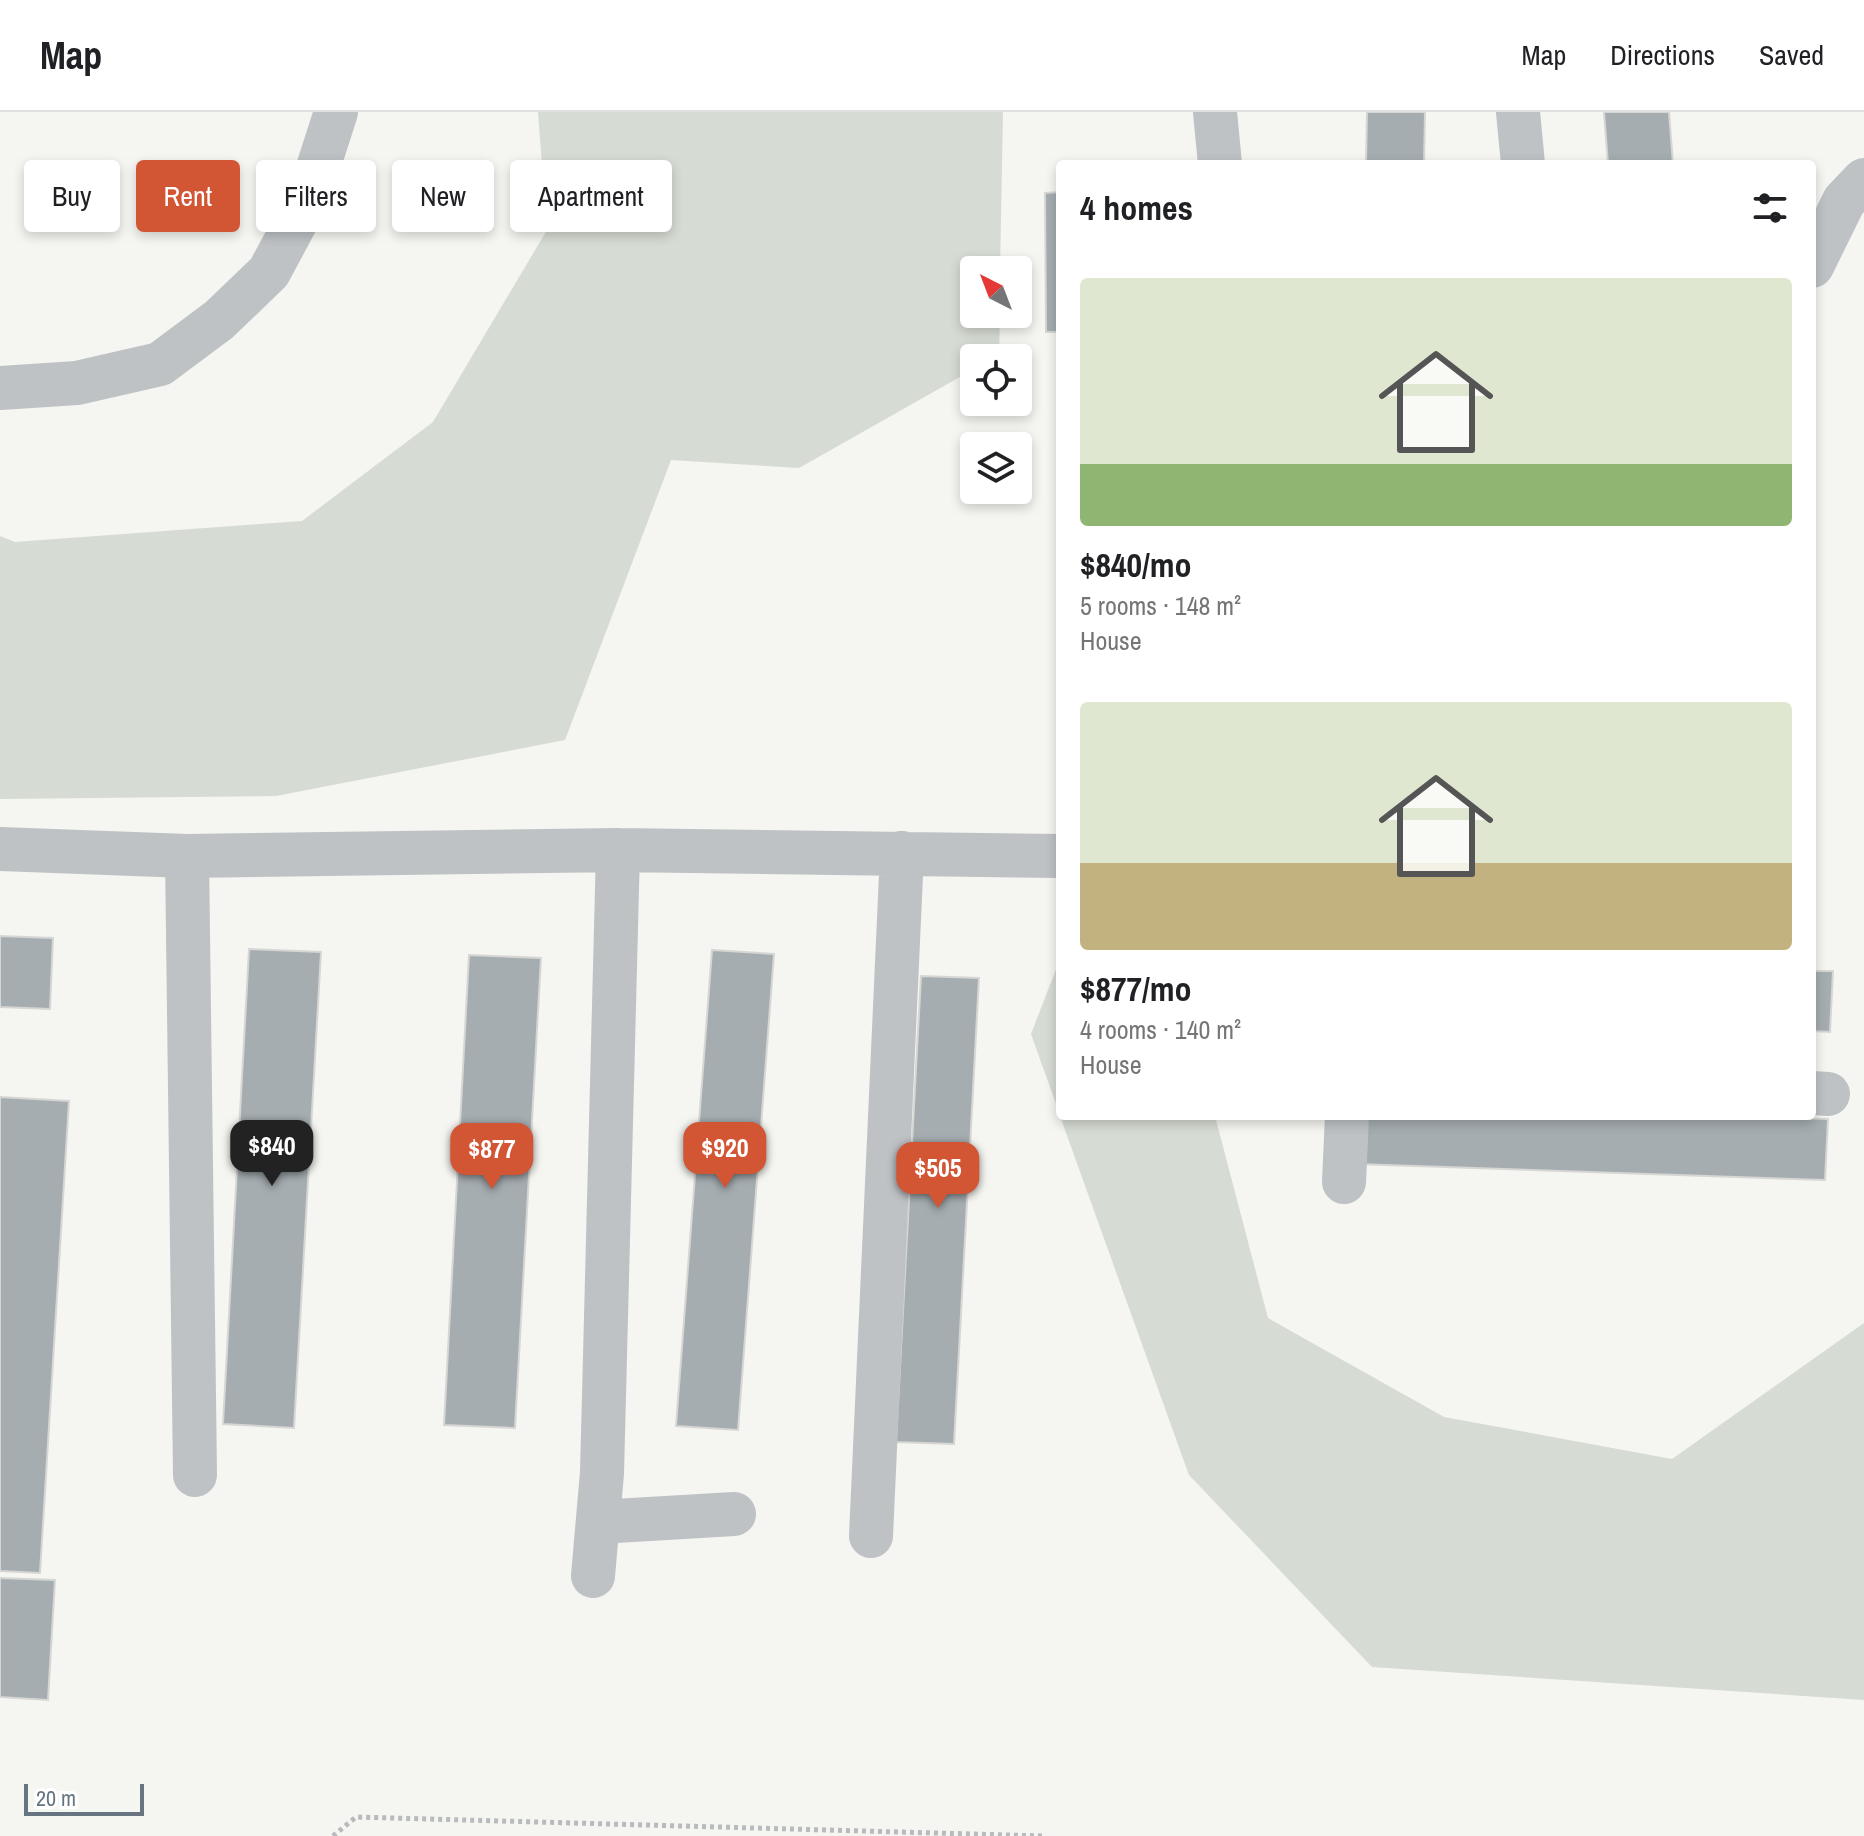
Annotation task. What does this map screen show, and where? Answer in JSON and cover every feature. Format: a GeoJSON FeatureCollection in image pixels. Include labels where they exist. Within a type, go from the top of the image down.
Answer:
{"type":"FeatureCollection","features":[{"type":"Feature","properties":{"kind":"lane"},"geometry":{"type":"LineString","coordinates":[[0,388],[77,383],[160,364],[219,320],[269,272],[308,199],[336,112]]}},
{"type":"Feature","properties":{"kind":"lane"},"geometry":{"type":"LineString","coordinates":[[1215,112],[1220,160]]}},
{"type":"Feature","properties":{"kind":"lane"},"geometry":{"type":"LineString","coordinates":[[1518,112],[1523,160]]}},
{"type":"Feature","properties":{"kind":"lane"},"geometry":{"type":"LineString","coordinates":[[1816,258],[1844,201],[1864,180]]}},
{"type":"Feature","properties":{"kind":"lane"},"geometry":{"type":"LineString","coordinates":[[0,849],[187,856],[618,850],[1056,856]]}},
{"type":"Feature","properties":{"kind":"lane"},"geometry":{"type":"LineString","coordinates":[[593,1576],[602,1473],[618,850]]}},
{"type":"Feature","properties":{"kind":"lane"},"geometry":{"type":"LineString","coordinates":[[871,1536],[902,853]]}},
{"type":"Feature","properties":{"kind":"lane"},"geometry":{"type":"LineString","coordinates":[[187,856],[195,1475]]}},
{"type":"Feature","properties":{"kind":"lane"},"geometry":{"type":"LineString","coordinates":[[1344,1182],[1347,1120]]}},
{"type":"Feature","properties":{"kind":"lane"},"geometry":{"type":"LineString","coordinates":[[598,1522],[734,1514]]}},
{"type":"Feature","properties":{"kind":"path"},"geometry":{"type":"LineString","coordinates":[[333,1836],[356,1817],[1044,1836]]}},
{"type":"Feature","properties":{"kind":"shaded area"},"geometry":{"type":"Polygon","coordinates":[[[538,112],[1003,112],[1000,256],[960,256],[960,328],[1000,328],[999,344],[960,344],[960,377],[799,468],[671,460],[565,740],[276,796],[0,799],[0,536],[15,542],[302,521],[433,422],[546,232],[672,232],[672,160],[542,160],[538,112]]]}},
{"type":"Feature","properties":{"kind":"shaded area"},"geometry":{"type":"Polygon","coordinates":[[[1056,969],[1056,1104],[1031,1034],[1056,969]]]}},
{"type":"Feature","properties":{"kind":"shaded area"},"geometry":{"type":"Polygon","coordinates":[[[1061,1120],[1216,1120],[1268,1318],[1444,1417],[1672,1459],[1864,1323],[1864,1700],[1372,1667],[1189,1475],[1061,1120]]]}},
{"type":"Feature","properties":{"kind":"building"},"geometry":{"type":"Polygon","coordinates":[[[1367,112],[1425,112],[1424,160],[1366,160],[1367,112]]]}},
{"type":"Feature","properties":{"kind":"building"},"geometry":{"type":"Polygon","coordinates":[[[1604,112],[1669,112],[1673,160],[1608,160],[1604,112]]]}},
{"type":"Feature","properties":{"kind":"building"},"geometry":{"type":"Polygon","coordinates":[[[1056,192],[1056,332],[1046,332],[1045,193],[1056,192]]]}},
{"type":"Feature","properties":{"kind":"building"},"geometry":{"type":"Polygon","coordinates":[[[0,936],[53,938],[50,1009],[0,1007],[0,936]]]}},
{"type":"Feature","properties":{"kind":"building"},"geometry":{"type":"Polygon","coordinates":[[[249,949],[321,952],[294,1428],[223,1424],[249,949]]]}},
{"type":"Feature","properties":{"kind":"building"},"geometry":{"type":"Polygon","coordinates":[[[712,950],[774,954],[738,1430],[676,1426],[712,950]]]}},
{"type":"Feature","properties":{"kind":"building"},"geometry":{"type":"Polygon","coordinates":[[[469,955],[541,958],[515,1428],[444,1425],[469,955]]]}},
{"type":"Feature","properties":{"kind":"building"},"geometry":{"type":"Polygon","coordinates":[[[1816,971],[1833,971],[1830,1032],[1816,1031],[1816,971]]]}},
{"type":"Feature","properties":{"kind":"building"},"geometry":{"type":"Polygon","coordinates":[[[921,976],[979,978],[954,1444],[896,1442],[921,976]]]}},
{"type":"Feature","properties":{"kind":"building"},"geometry":{"type":"Polygon","coordinates":[[[0,1097],[69,1101],[40,1573],[0,1571],[0,1097]]]}},
{"type":"Feature","properties":{"kind":"building"},"geometry":{"type":"Polygon","coordinates":[[[1828,1119],[1825,1180],[1357,1164],[1359,1120],[1828,1119]]]}},
{"type":"Feature","properties":{"kind":"building"},"geometry":{"type":"Polygon","coordinates":[[[0,1578],[55,1580],[48,1700],[0,1697],[0,1578]]]}}]}
